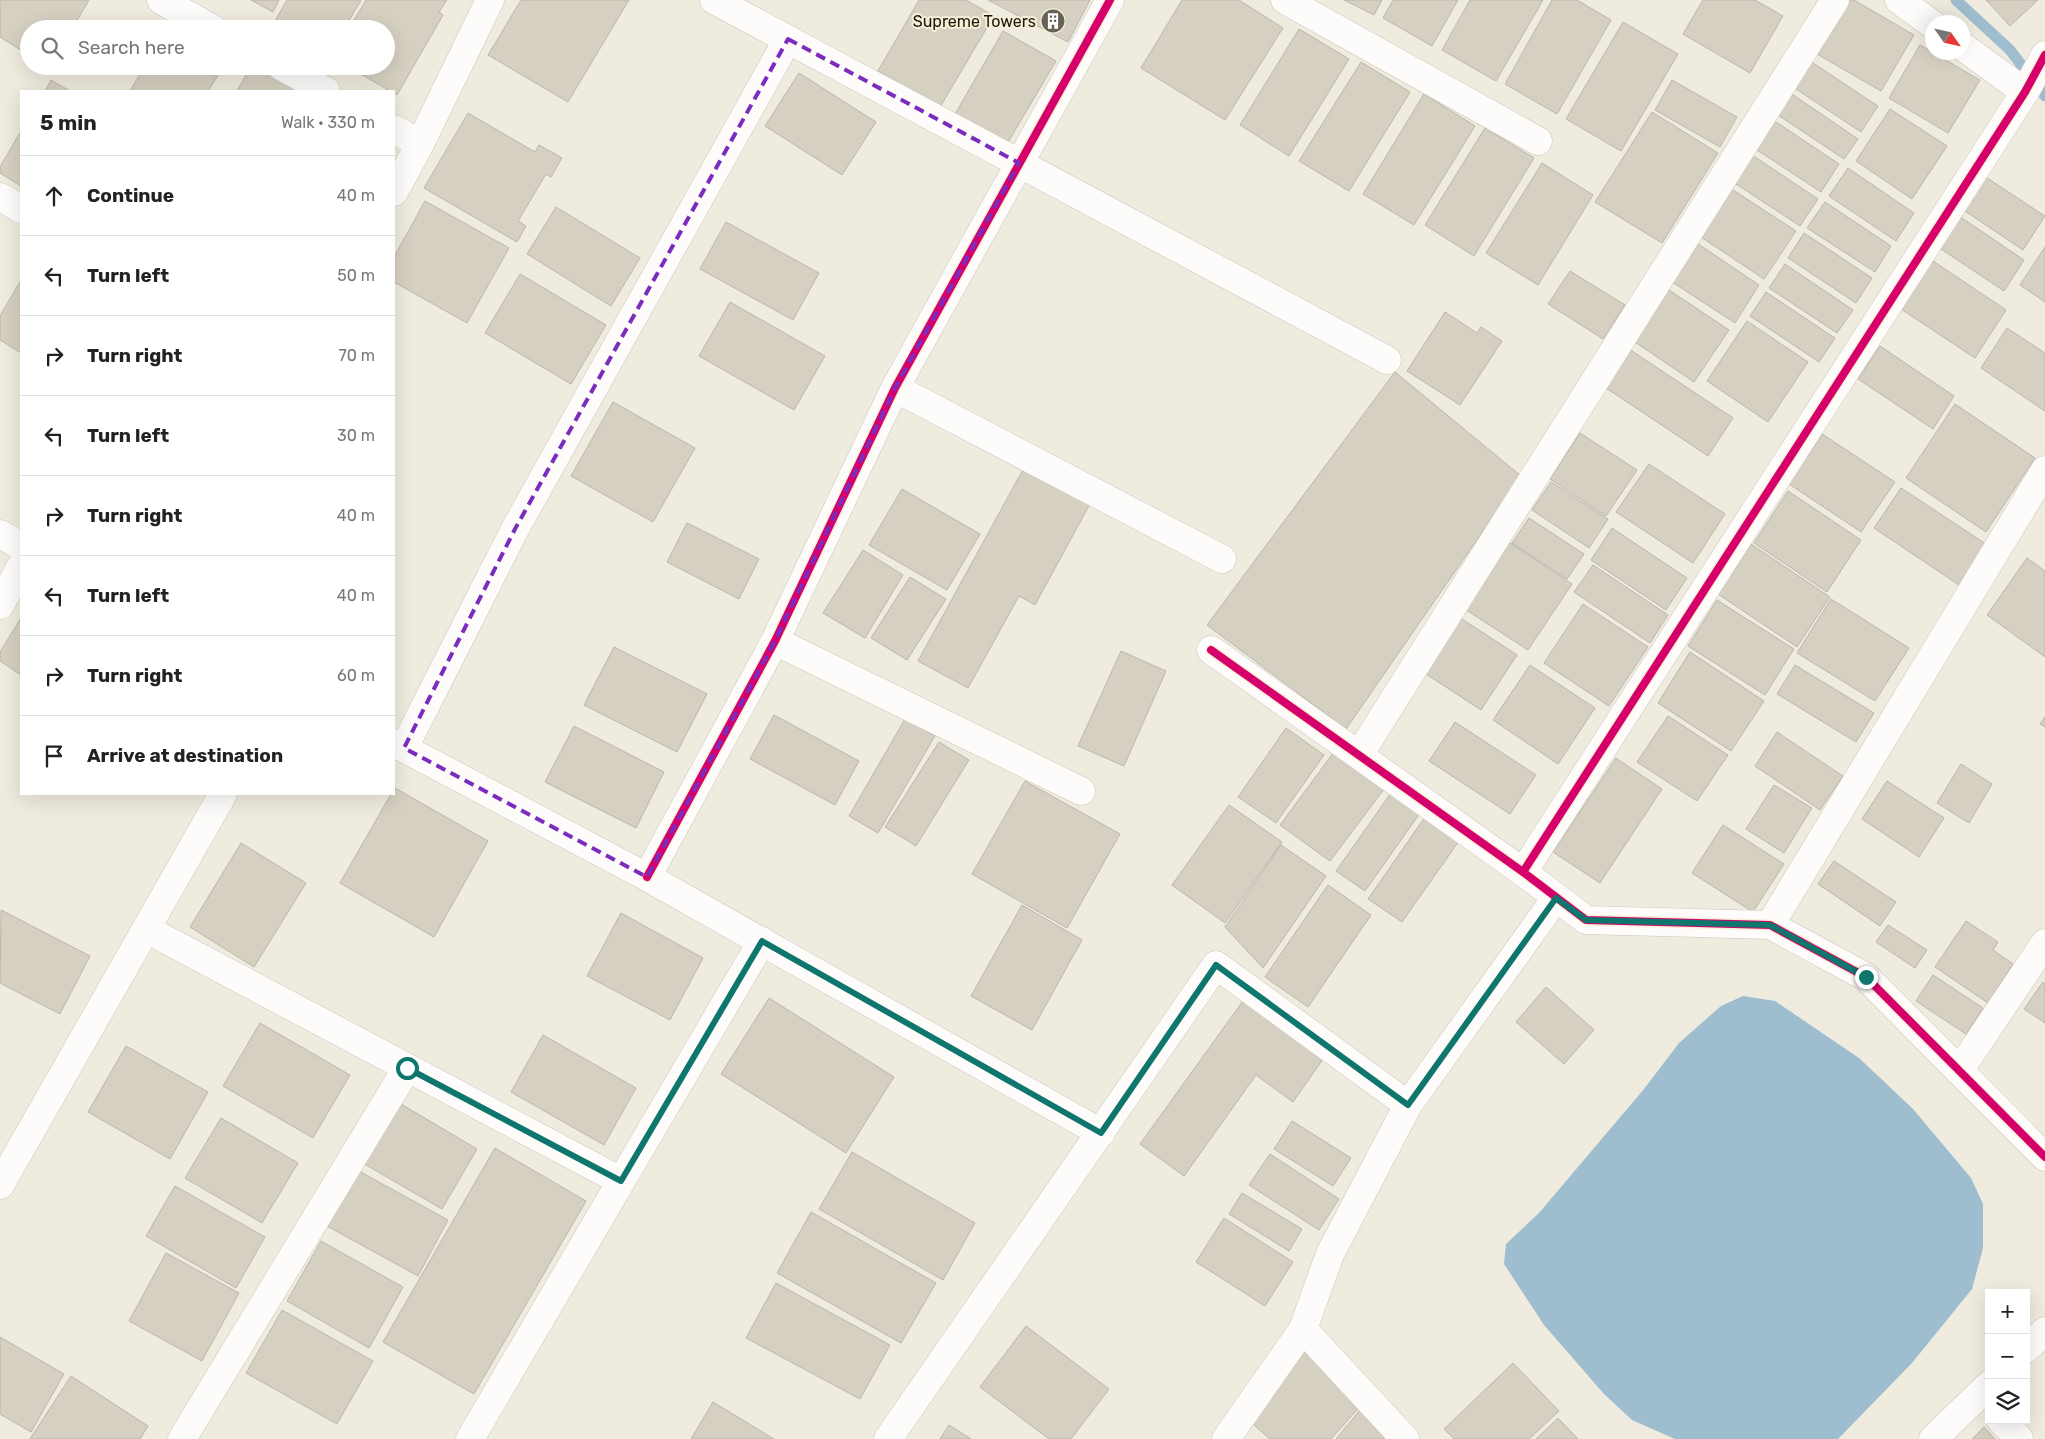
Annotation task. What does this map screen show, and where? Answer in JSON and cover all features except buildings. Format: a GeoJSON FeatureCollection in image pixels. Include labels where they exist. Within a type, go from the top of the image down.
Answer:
{"type":"FeatureCollection","features":[{"type":"Feature","properties":{"kind":"street"},"geometry":{"type":"LineString","coordinates":[[161,0],[197,20]]}},
{"type":"Feature","properties":{"kind":"street"},"geometry":{"type":"LineString","coordinates":[[395,190],[420,144],[490,0]]}},
{"type":"Feature","properties":{"kind":"street"},"geometry":{"type":"LineString","coordinates":[[714,0],[1387,360]]}},
{"type":"Feature","properties":{"kind":"street"},"geometry":{"type":"LineString","coordinates":[[647,877],[775,641],[895,388],[1110,0]]}},
{"type":"Feature","properties":{"kind":"street"},"geometry":{"type":"LineString","coordinates":[[1285,0],[1538,141]]}},
{"type":"Feature","properties":{"kind":"street"},"geometry":{"type":"LineString","coordinates":[[1359,755],[1835,0]]}},
{"type":"Feature","properties":{"kind":"street"},"geometry":{"type":"LineString","coordinates":[[1899,0],[1925,19]]}},
{"type":"Feature","properties":{"kind":"street"},"geometry":{"type":"LineString","coordinates":[[788,39],[515,528],[399,746],[647,877],[1101,1133]]}},
{"type":"Feature","properties":{"kind":"street"},"geometry":{"type":"LineString","coordinates":[[1523,872],[2036,72],[1970,49]]}},
{"type":"Feature","properties":{"kind":"street"},"geometry":{"type":"LineString","coordinates":[[297,75],[324,90]]}},
{"type":"Feature","properties":{"kind":"street"},"geometry":{"type":"LineString","coordinates":[[395,130],[420,144]]}},
{"type":"Feature","properties":{"kind":"street"},"geometry":{"type":"LineString","coordinates":[[0,197],[20,208]]}},
{"type":"Feature","properties":{"kind":"street"},"geometry":{"type":"LineString","coordinates":[[895,388],[1222,559]]}},
{"type":"Feature","properties":{"kind":"street"},"geometry":{"type":"LineString","coordinates":[[1770,925],[2045,470]]}},
{"type":"Feature","properties":{"kind":"street"},"geometry":{"type":"LineString","coordinates":[[0,534],[20,545]]}},
{"type":"Feature","properties":{"kind":"street"},"geometry":{"type":"LineString","coordinates":[[0,606],[20,568]]}},
{"type":"Feature","properties":{"kind":"street"},"geometry":{"type":"LineString","coordinates":[[775,641],[1081,791]]}},
{"type":"Feature","properties":{"kind":"street"},"geometry":{"type":"LineString","coordinates":[[1210,650],[1523,872],[1586,920],[1770,925],[1866,977],[2045,1157]]}},
{"type":"Feature","properties":{"kind":"street"},"geometry":{"type":"LineString","coordinates":[[0,1185],[222,795]]}},
{"type":"Feature","properties":{"kind":"street"},"geometry":{"type":"LineString","coordinates":[[1226,1439],[1303,1329],[1330,1254],[1408,1105],[1556,898]]}},
{"type":"Feature","properties":{"kind":"street"},"geometry":{"type":"LineString","coordinates":[[146,929],[621,1181]]}},
{"type":"Feature","properties":{"kind":"street"},"geometry":{"type":"LineString","coordinates":[[470,1439],[762,941]]}},
{"type":"Feature","properties":{"kind":"street"},"geometry":{"type":"LineString","coordinates":[[1960,1071],[2045,943]]}},
{"type":"Feature","properties":{"kind":"street"},"geometry":{"type":"LineString","coordinates":[[888,1439],[1216,965],[1408,1105]]}},
{"type":"Feature","properties":{"kind":"street"},"geometry":{"type":"LineString","coordinates":[[182,1439],[407,1068]]}},
{"type":"Feature","properties":{"kind":"street"},"geometry":{"type":"LineString","coordinates":[[1303,1329],[1404,1439]]}},
{"type":"Feature","properties":{"kind":"street"},"geometry":{"type":"LineString","coordinates":[[2030,1345],[2045,1331]]}},
{"type":"Feature","properties":{"kind":"street"},"geometry":{"type":"LineString","coordinates":[[1933,1439],[1985,1396]]}},
{"type":"Feature","properties":{"kind":"street"},"geometry":{"type":"LineString","coordinates":[[2005,1424],[2019,1439]]}},
{"type":"Feature","properties":{"kind":"highlighted area"},"geometry":{"type":"Polygon","coordinates":[[[788,39],[1019,163],[895,388],[775,641],[647,877],[404,748],[515,529],[788,39]]]}},
{"type":"Feature","properties":{"kind":"water"},"geometry":{"type":"Polygon","coordinates":[[[1743,996],[1775,1001],[1859,1058],[1913,1109],[1971,1178],[1983,1204],[1983,1248],[1972,1289],[1912,1363],[1838,1439],[1675,1439],[1632,1420],[1604,1394],[1544,1325],[1504,1264],[1506,1244],[1539,1213],[1644,1089],[1679,1043],[1721,1006],[1743,996]]]}},
{"type":"Feature","properties":{"kind":"waterway"},"geometry":{"type":"LineString","coordinates":[[1956,0],[2010,50],[2045,96]]}},
{"type":"Feature","properties":{"kind":"cycle path"},"geometry":{"type":"LineString","coordinates":[[647,877],[775,641],[895,388],[1110,0]]}},
{"type":"Feature","properties":{"kind":"cycle path"},"geometry":{"type":"LineString","coordinates":[[1523,872],[2025,92],[2045,55]]}},
{"type":"Feature","properties":{"kind":"cycle path"},"geometry":{"type":"LineString","coordinates":[[1211,650],[1523,872],[1586,920],[1770,925],[1866,977],[2045,1157]]}},
{"type":"Feature","properties":{"kind":"place","name":"Supreme Towers"},"geometry":{"type":"Point","coordinates":[1053,21]}},
{"type":"Feature","properties":{"kind":"route"},"geometry":{"type":"LineString","coordinates":[[407,1068],[621,1181],[762,941],[1101,1133],[1216,965],[1408,1105],[1556,898],[1586,920],[1770,925],[1866,977]]}}]}
